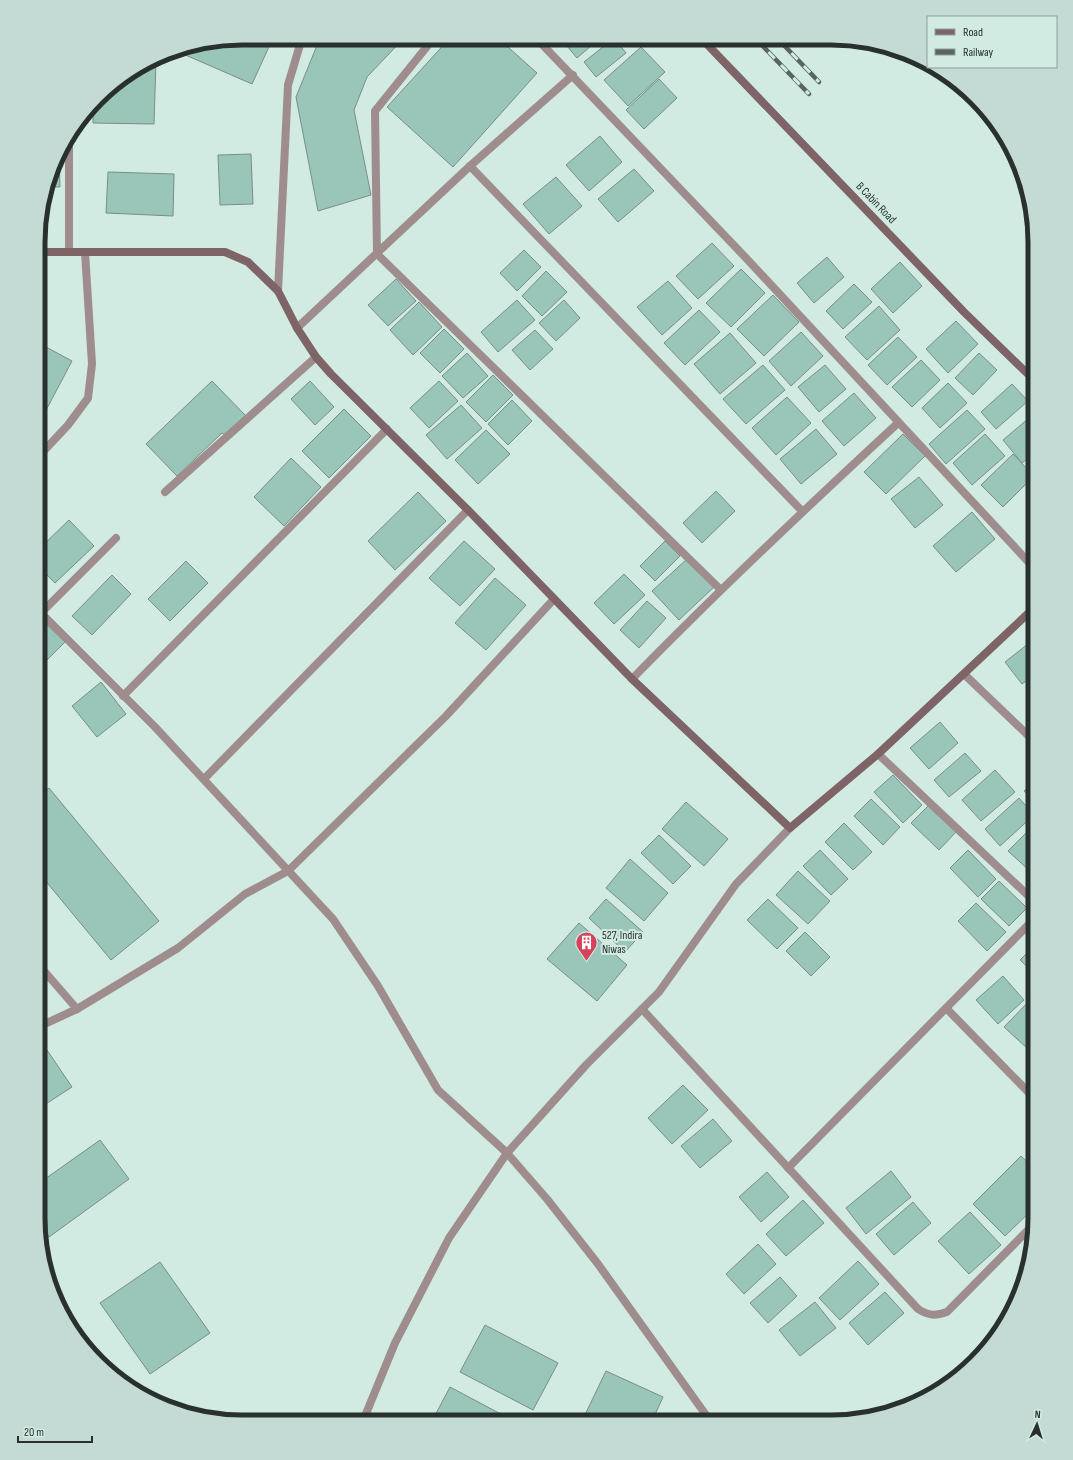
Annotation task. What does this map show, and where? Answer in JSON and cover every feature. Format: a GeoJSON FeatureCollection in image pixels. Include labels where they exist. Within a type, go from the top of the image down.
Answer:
{"type":"FeatureCollection","features":[{"type":"Feature","properties":{"kind":"street"},"geometry":{"type":"LineString","coordinates":[[278,291],[288,84],[300,45]]}},
{"type":"Feature","properties":{"kind":"street"},"geometry":{"type":"LineString","coordinates":[[428,45],[375,111],[377,254],[720,590]]}},
{"type":"Feature","properties":{"kind":"street"},"geometry":{"type":"LineString","coordinates":[[543,45],[573,75],[1028,562]]}},
{"type":"Feature","properties":{"kind":"street","name":"B Cabin Road"},"geometry":{"type":"LineString","coordinates":[[708,45],[964,312],[1028,374]]}},
{"type":"Feature","properties":{"kind":"street"},"geometry":{"type":"LineString","coordinates":[[297,328],[470,166],[573,75]]}},
{"type":"Feature","properties":{"kind":"street"},"geometry":{"type":"LineString","coordinates":[[69,147],[69,252]]}},
{"type":"Feature","properties":{"kind":"street"},"geometry":{"type":"LineString","coordinates":[[470,166],[802,511]]}},
{"type":"Feature","properties":{"kind":"street"},"geometry":{"type":"LineString","coordinates":[[45,252],[225,252],[248,262],[278,291],[297,328],[316,357],[468,510],[632,679],[790,828]]}},
{"type":"Feature","properties":{"kind":"street"},"geometry":{"type":"LineString","coordinates":[[45,450],[68,425],[88,398],[92,364],[85,252]]}},
{"type":"Feature","properties":{"kind":"street"},"geometry":{"type":"LineString","coordinates":[[166,492],[316,357]]}},
{"type":"Feature","properties":{"kind":"street"},"geometry":{"type":"LineString","coordinates":[[632,679],[720,590],[802,511],[898,423]]}},
{"type":"Feature","properties":{"kind":"street"},"geometry":{"type":"LineString","coordinates":[[123,696],[387,429]]}},
{"type":"Feature","properties":{"kind":"street"},"geometry":{"type":"LineString","coordinates":[[204,779],[468,510]]}},
{"type":"Feature","properties":{"kind":"street"},"geometry":{"type":"LineString","coordinates":[[45,607],[116,538]]}},
{"type":"Feature","properties":{"kind":"street"},"geometry":{"type":"LineString","coordinates":[[45,1024],[77,1008],[178,948],[245,894],[288,871],[446,716],[554,599]]}},
{"type":"Feature","properties":{"kind":"street"},"geometry":{"type":"LineString","coordinates":[[365,1415],[395,1343],[449,1238],[507,1154],[586,1065],[659,992],[736,884],[790,828],[878,754],[1028,614]]}},
{"type":"Feature","properties":{"kind":"street"},"geometry":{"type":"LineString","coordinates":[[45,617],[204,779],[333,918],[378,986],[438,1090],[507,1154],[547,1199],[598,1264],[706,1415]]}},
{"type":"Feature","properties":{"kind":"street"},"geometry":{"type":"LineString","coordinates":[[964,674],[1028,735]]}},
{"type":"Feature","properties":{"kind":"street"},"geometry":{"type":"LineString","coordinates":[[878,754],[1028,895]]}},
{"type":"Feature","properties":{"kind":"street"},"geometry":{"type":"LineString","coordinates":[[788,1168],[1028,925]]}},
{"type":"Feature","properties":{"kind":"street"},"geometry":{"type":"LineString","coordinates":[[45,972],[77,1008]]}},
{"type":"Feature","properties":{"kind":"street"},"geometry":{"type":"LineString","coordinates":[[946,1008],[1028,1092]]}},
{"type":"Feature","properties":{"kind":"street"},"geometry":{"type":"LineString","coordinates":[[642,1009],[918,1310],[927,1315],[937,1315],[947,1312],[1028,1228]]}},
{"type":"Feature","properties":{"kind":"building"},"geometry":{"type":"Polygon","coordinates":[[[229,45],[270,45],[252,84],[183,54],[229,45]]]}},
{"type":"Feature","properties":{"kind":"building"},"geometry":{"type":"Polygon","coordinates":[[[317,45],[397,45],[367,77],[354,110],[371,195],[318,211],[296,97],[317,45]]]}},
{"type":"Feature","properties":{"kind":"building"},"geometry":{"type":"Polygon","coordinates":[[[444,45],[506,45],[537,73],[453,167],[387,107],[444,45]]]}},
{"type":"Feature","properties":{"kind":"building"},"geometry":{"type":"Polygon","coordinates":[[[566,45],[592,45],[577,58],[566,45]]]}},
{"type":"Feature","properties":{"kind":"building"},"geometry":{"type":"Polygon","coordinates":[[[605,45],[620,45],[626,53],[596,77],[584,62],[605,45]]]}},
{"type":"Feature","properties":{"kind":"building"},"geometry":{"type":"Polygon","coordinates":[[[641,47],[665,72],[628,106],[604,80],[641,47]]]}},
{"type":"Feature","properties":{"kind":"building"},"geometry":{"type":"Polygon","coordinates":[[[156,65],[154,124],[93,123],[93,113],[112,94],[132,78],[156,65]]]}},
{"type":"Feature","properties":{"kind":"building"},"geometry":{"type":"Polygon","coordinates":[[[659,79],[677,98],[644,129],[626,110],[659,79]]]}},
{"type":"Feature","properties":{"kind":"building"},"geometry":{"type":"Polygon","coordinates":[[[600,136],[622,162],[589,191],[566,165],[600,136]]]}},
{"type":"Feature","properties":{"kind":"building"},"geometry":{"type":"Polygon","coordinates":[[[251,154],[253,204],[220,205],[218,155],[251,154]]]}},
{"type":"Feature","properties":{"kind":"building"},"geometry":{"type":"Polygon","coordinates":[[[59,168],[60,187],[53,187],[59,168]]]}},
{"type":"Feature","properties":{"kind":"building"},"geometry":{"type":"Polygon","coordinates":[[[634,169],[654,191],[618,222],[598,199],[634,169]]]}},
{"type":"Feature","properties":{"kind":"building"},"geometry":{"type":"Polygon","coordinates":[[[108,172],[174,174],[173,216],[106,213],[108,172]]]}},
{"type":"Feature","properties":{"kind":"building"},"geometry":{"type":"Polygon","coordinates":[[[556,177],[582,206],[549,234],[523,204],[556,177]]]}},
{"type":"Feature","properties":{"kind":"building"},"geometry":{"type":"Polygon","coordinates":[[[712,243],[734,266],[698,299],[676,276],[712,243]]]}},
{"type":"Feature","properties":{"kind":"building"},"geometry":{"type":"Polygon","coordinates":[[[524,250],[541,267],[517,291],[500,273],[524,250]]]}},
{"type":"Feature","properties":{"kind":"building"},"geometry":{"type":"Polygon","coordinates":[[[827,257],[844,277],[814,303],[797,283],[827,257]]]}},
{"type":"Feature","properties":{"kind":"building"},"geometry":{"type":"Polygon","coordinates":[[[900,262],[922,286],[893,313],[871,289],[900,262]]]}},
{"type":"Feature","properties":{"kind":"building"},"geometry":{"type":"Polygon","coordinates":[[[741,269],[765,293],[731,327],[706,303],[741,269]]]}},
{"type":"Feature","properties":{"kind":"building"},"geometry":{"type":"Polygon","coordinates":[[[546,271],[567,292],[542,316],[522,296],[546,271]]]}},
{"type":"Feature","properties":{"kind":"building"},"geometry":{"type":"Polygon","coordinates":[[[396,279],[416,301],[388,326],[368,305],[396,279]]]}},
{"type":"Feature","properties":{"kind":"building"},"geometry":{"type":"Polygon","coordinates":[[[668,281],[692,308],[662,335],[637,307],[668,281]]]}},
{"type":"Feature","properties":{"kind":"building"},"geometry":{"type":"Polygon","coordinates":[[[854,284],[872,302],[843,329],[826,311],[854,284]]]}},
{"type":"Feature","properties":{"kind":"building"},"geometry":{"type":"Polygon","coordinates":[[[773,295],[799,322],[764,356],[737,329],[773,295]]]}},
{"type":"Feature","properties":{"kind":"building"},"geometry":{"type":"Polygon","coordinates":[[[517,300],[535,320],[498,352],[481,332],[517,300]]]}},
{"type":"Feature","properties":{"kind":"building"},"geometry":{"type":"Polygon","coordinates":[[[564,300],[580,318],[556,341],[539,323],[564,300]]]}},
{"type":"Feature","properties":{"kind":"building"},"geometry":{"type":"Polygon","coordinates":[[[419,302],[442,327],[413,355],[390,330],[419,302]]]}},
{"type":"Feature","properties":{"kind":"building"},"geometry":{"type":"Polygon","coordinates":[[[879,306],[900,330],[867,360],[845,337],[879,306]]]}},
{"type":"Feature","properties":{"kind":"building"},"geometry":{"type":"Polygon","coordinates":[[[699,310],[720,332],[685,365],[664,343],[699,310]]]}},
{"type":"Feature","properties":{"kind":"building"},"geometry":{"type":"Polygon","coordinates":[[[956,321],[978,344],[948,373],[926,349],[956,321]]]}},
{"type":"Feature","properties":{"kind":"building"},"geometry":{"type":"Polygon","coordinates":[[[444,329],[464,349],[440,373],[420,353],[444,329]]]}},
{"type":"Feature","properties":{"kind":"building"},"geometry":{"type":"Polygon","coordinates":[[[535,330],[553,349],[530,370],[512,350],[535,330]]]}},
{"type":"Feature","properties":{"kind":"building"},"geometry":{"type":"Polygon","coordinates":[[[801,332],[823,356],[791,386],[769,361],[801,332]]]}},
{"type":"Feature","properties":{"kind":"building"},"geometry":{"type":"Polygon","coordinates":[[[730,333],[756,363],[720,394],[694,364],[730,333]]]}},
{"type":"Feature","properties":{"kind":"building"},"geometry":{"type":"Polygon","coordinates":[[[898,337],[917,357],[887,385],[868,365],[898,337]]]}},
{"type":"Feature","properties":{"kind":"building"},"geometry":{"type":"Polygon","coordinates":[[[46,347],[72,361],[45,412],[46,347]]]}},
{"type":"Feature","properties":{"kind":"building"},"geometry":{"type":"Polygon","coordinates":[[[467,353],[488,376],[463,398],[442,376],[467,353]]]}},
{"type":"Feature","properties":{"kind":"building"},"geometry":{"type":"Polygon","coordinates":[[[979,353],[997,370],[973,395],[955,378],[979,353]]]}},
{"type":"Feature","properties":{"kind":"building"},"geometry":{"type":"Polygon","coordinates":[[[921,360],[940,380],[912,407],[892,387],[921,360]]]}},
{"type":"Feature","properties":{"kind":"building"},"geometry":{"type":"Polygon","coordinates":[[[763,365],[785,390],[746,424],[723,399],[763,365]]]}},
{"type":"Feature","properties":{"kind":"building"},"geometry":{"type":"Polygon","coordinates":[[[825,365],[846,389],[819,412],[798,387],[825,365]]]}},
{"type":"Feature","properties":{"kind":"building"},"geometry":{"type":"Polygon","coordinates":[[[493,375],[513,395],[486,422],[466,402],[493,375]]]}},
{"type":"Feature","properties":{"kind":"building"},"geometry":{"type":"Polygon","coordinates":[[[212,381],[246,416],[226,436],[222,433],[177,476],[146,444],[212,381]]]}},
{"type":"Feature","properties":{"kind":"building"},"geometry":{"type":"Polygon","coordinates":[[[310,381],[334,407],[315,425],[291,399],[310,381]]]}},
{"type":"Feature","properties":{"kind":"building"},"geometry":{"type":"Polygon","coordinates":[[[439,381],[458,401],[429,428],[410,408],[439,381]]]}},
{"type":"Feature","properties":{"kind":"building"},"geometry":{"type":"Polygon","coordinates":[[[948,383],[967,403],[940,428],[922,408],[948,383]]]}},
{"type":"Feature","properties":{"kind":"building"},"geometry":{"type":"Polygon","coordinates":[[[1012,384],[1028,401],[996,429],[981,412],[1012,384]]]}},
{"type":"Feature","properties":{"kind":"building"},"geometry":{"type":"Polygon","coordinates":[[[854,393],[876,418],[844,446],[822,421],[854,393]]]}},
{"type":"Feature","properties":{"kind":"building"},"geometry":{"type":"Polygon","coordinates":[[[787,397],[811,423],[776,455],[752,428],[787,397]]]}},
{"type":"Feature","properties":{"kind":"building"},"geometry":{"type":"Polygon","coordinates":[[[512,400],[532,421],[508,445],[488,424],[512,400]]]}},
{"type":"Feature","properties":{"kind":"building"},"geometry":{"type":"Polygon","coordinates":[[[461,405],[482,428],[447,459],[426,435],[461,405]]]}},
{"type":"Feature","properties":{"kind":"building"},"geometry":{"type":"Polygon","coordinates":[[[344,409],[371,436],[329,478],[302,451],[344,409]]]}},
{"type":"Feature","properties":{"kind":"building"},"geometry":{"type":"Polygon","coordinates":[[[967,410],[985,429],[946,464],[929,444],[967,410]]]}},
{"type":"Feature","properties":{"kind":"building"},"geometry":{"type":"Polygon","coordinates":[[[1028,419],[1028,458],[1022,463],[1003,440],[1028,419]]]}},
{"type":"Feature","properties":{"kind":"building"},"geometry":{"type":"Polygon","coordinates":[[[816,429],[837,454],[801,484],[780,459],[816,429]]]}},
{"type":"Feature","properties":{"kind":"building"},"geometry":{"type":"Polygon","coordinates":[[[486,430],[510,454],[478,484],[455,460],[486,430]]]}},
{"type":"Feature","properties":{"kind":"building"},"geometry":{"type":"Polygon","coordinates":[[[903,434],[925,456],[886,494],[864,472],[903,434]]]}},
{"type":"Feature","properties":{"kind":"building"},"geometry":{"type":"Polygon","coordinates":[[[985,434],[1005,456],[972,485],[953,463],[985,434]]]}},
{"type":"Feature","properties":{"kind":"building"},"geometry":{"type":"Polygon","coordinates":[[[1013,454],[1028,470],[1028,482],[1003,507],[981,485],[1013,454]]]}},
{"type":"Feature","properties":{"kind":"building"},"geometry":{"type":"Polygon","coordinates":[[[291,458],[321,487],[284,526],[254,497],[291,458]]]}},
{"type":"Feature","properties":{"kind":"building"},"geometry":{"type":"Polygon","coordinates":[[[919,477],[943,505],[915,528],[891,499],[919,477]]]}},
{"type":"Feature","properties":{"kind":"building"},"geometry":{"type":"Polygon","coordinates":[[[716,491],[735,511],[702,543],[683,523],[716,491]]]}},
{"type":"Feature","properties":{"kind":"building"},"geometry":{"type":"Polygon","coordinates":[[[418,492],[446,521],[395,570],[368,541],[418,492]]]}},
{"type":"Feature","properties":{"kind":"building"},"geometry":{"type":"Polygon","coordinates":[[[972,512],[995,539],[956,572],[933,546],[972,512]]]}},
{"type":"Feature","properties":{"kind":"building"},"geometry":{"type":"Polygon","coordinates":[[[69,520],[94,546],[55,583],[45,573],[45,543],[69,520]]]}},
{"type":"Feature","properties":{"kind":"building"},"geometry":{"type":"Polygon","coordinates":[[[464,541],[495,569],[460,606],[429,578],[464,541]]]}},
{"type":"Feature","properties":{"kind":"building"},"geometry":{"type":"Polygon","coordinates":[[[665,541],[680,556],[655,581],[640,566],[665,541]]]}},
{"type":"Feature","properties":{"kind":"building"},"geometry":{"type":"Polygon","coordinates":[[[687,559],[714,587],[679,620],[652,591],[687,559]]]}},
{"type":"Feature","properties":{"kind":"building"},"geometry":{"type":"Polygon","coordinates":[[[186,561],[208,583],[170,621],[148,599],[186,561]]]}},
{"type":"Feature","properties":{"kind":"building"},"geometry":{"type":"Polygon","coordinates":[[[624,574],[645,595],[614,624],[594,603],[624,574]]]}},
{"type":"Feature","properties":{"kind":"building"},"geometry":{"type":"Polygon","coordinates":[[[112,575],[131,594],[92,635],[72,616],[112,575]]]}},
{"type":"Feature","properties":{"kind":"building"},"geometry":{"type":"Polygon","coordinates":[[[495,578],[526,605],[486,650],[455,623],[495,578]]]}},
{"type":"Feature","properties":{"kind":"building"},"geometry":{"type":"Polygon","coordinates":[[[647,601],[666,618],[639,648],[620,630],[647,601]]]}},
{"type":"Feature","properties":{"kind":"building"},"geometry":{"type":"Polygon","coordinates":[[[45,623],[65,642],[45,662],[45,623]]]}},
{"type":"Feature","properties":{"kind":"building"},"geometry":{"type":"Polygon","coordinates":[[[1028,644],[1028,679],[1022,684],[1005,662],[1028,644]]]}},
{"type":"Feature","properties":{"kind":"building"},"geometry":{"type":"Polygon","coordinates":[[[101,682],[126,714],[97,737],[72,706],[101,682]]]}},
{"type":"Feature","properties":{"kind":"building"},"geometry":{"type":"Polygon","coordinates":[[[940,722],[958,743],[929,769],[910,748],[940,722]]]}},
{"type":"Feature","properties":{"kind":"building"},"geometry":{"type":"Polygon","coordinates":[[[965,753],[981,771],[949,797],[934,780],[965,753]]]}},
{"type":"Feature","properties":{"kind":"building"},"geometry":{"type":"Polygon","coordinates":[[[995,770],[1015,792],[981,821],[962,800],[995,770]]]}},
{"type":"Feature","properties":{"kind":"building"},"geometry":{"type":"Polygon","coordinates":[[[893,775],[922,805],[903,823],[874,792],[893,775]]]}},
{"type":"Feature","properties":{"kind":"building"},"geometry":{"type":"Polygon","coordinates":[[[1028,787],[1028,795],[1024,791],[1028,787]]]}},
{"type":"Feature","properties":{"kind":"building"},"geometry":{"type":"Polygon","coordinates":[[[49,788],[159,921],[111,960],[45,880],[45,791],[49,788]]]}},
{"type":"Feature","properties":{"kind":"building"},"geometry":{"type":"Polygon","coordinates":[[[1019,798],[1028,808],[1028,820],[1000,846],[985,829],[1019,798]]]}},
{"type":"Feature","properties":{"kind":"building"},"geometry":{"type":"Polygon","coordinates":[[[871,799],[900,827],[883,845],[854,816],[871,799]]]}},
{"type":"Feature","properties":{"kind":"building"},"geometry":{"type":"Polygon","coordinates":[[[686,802],[728,839],[704,866],[662,829],[686,802]]]}},
{"type":"Feature","properties":{"kind":"building"},"geometry":{"type":"Polygon","coordinates":[[[929,805],[956,832],[939,850],[911,823],[929,805]]]}},
{"type":"Feature","properties":{"kind":"building"},"geometry":{"type":"Polygon","coordinates":[[[844,823],[872,852],[853,870],[825,842],[844,823]]]}},
{"type":"Feature","properties":{"kind":"building"},"geometry":{"type":"Polygon","coordinates":[[[1028,831],[1028,869],[1008,851],[1028,831]]]}},
{"type":"Feature","properties":{"kind":"building"},"geometry":{"type":"Polygon","coordinates":[[[659,835],[691,866],[673,884],[641,853],[659,835]]]}},
{"type":"Feature","properties":{"kind":"building"},"geometry":{"type":"Polygon","coordinates":[[[820,850],[848,879],[831,895],[803,866],[820,850]]]}},
{"type":"Feature","properties":{"kind":"building"},"geometry":{"type":"Polygon","coordinates":[[[968,850],[996,879],[978,897],[950,868],[968,850]]]}},
{"type":"Feature","properties":{"kind":"building"},"geometry":{"type":"Polygon","coordinates":[[[630,859],[668,893],[644,921],[606,888],[630,859]]]}},
{"type":"Feature","properties":{"kind":"building"},"geometry":{"type":"Polygon","coordinates":[[[798,871],[830,901],[808,924],[776,895],[798,871]]]}},
{"type":"Feature","properties":{"kind":"building"},"geometry":{"type":"Polygon","coordinates":[[[999,881],[1027,908],[1009,926],[981,899],[999,881]]]}},
{"type":"Feature","properties":{"kind":"building"},"geometry":{"type":"Polygon","coordinates":[[[606,899],[643,932],[625,952],[589,918],[606,899]]]}},
{"type":"Feature","properties":{"kind":"building"},"geometry":{"type":"Polygon","coordinates":[[[768,899],[798,928],[777,949],[747,920],[768,899]]]}},
{"type":"Feature","properties":{"kind":"building"},"geometry":{"type":"Polygon","coordinates":[[[976,903],[1006,932],[987,951],[958,921],[976,903]]]}},
{"type":"Feature","properties":{"kind":"building","name":"527, Indira Niwas"},"geometry":{"type":"Polygon","coordinates":[[[579,923],[627,965],[597,1001],[547,959],[579,923]]]}},
{"type":"Feature","properties":{"kind":"building"},"geometry":{"type":"Polygon","coordinates":[[[805,932],[830,957],[811,976],[786,951],[805,932]]]}},
{"type":"Feature","properties":{"kind":"building"},"geometry":{"type":"Polygon","coordinates":[[[1028,952],[1028,967],[1020,960],[1028,952]]]}},
{"type":"Feature","properties":{"kind":"building"},"geometry":{"type":"Polygon","coordinates":[[[1003,976],[1024,1000],[998,1024],[976,1000],[1003,976]]]}},
{"type":"Feature","properties":{"kind":"building"},"geometry":{"type":"Polygon","coordinates":[[[1028,1002],[1028,1049],[1004,1027],[1028,1002]]]}},
{"type":"Feature","properties":{"kind":"building"},"geometry":{"type":"Polygon","coordinates":[[[47,1050],[72,1087],[45,1104],[45,1051],[47,1050]]]}},
{"type":"Feature","properties":{"kind":"building"},"geometry":{"type":"Polygon","coordinates":[[[683,1085],[708,1110],[672,1144],[648,1118],[683,1085]]]}},
{"type":"Feature","properties":{"kind":"building"},"geometry":{"type":"Polygon","coordinates":[[[713,1119],[732,1141],[700,1168],[681,1146],[713,1119]]]}},
{"type":"Feature","properties":{"kind":"building"},"geometry":{"type":"Polygon","coordinates":[[[100,1140],[129,1179],[49,1237],[45,1231],[45,1179],[100,1140]]]}},
{"type":"Feature","properties":{"kind":"building"},"geometry":{"type":"Polygon","coordinates":[[[1021,1156],[1028,1162],[1028,1214],[1005,1236],[973,1204],[1021,1156]]]}},
{"type":"Feature","properties":{"kind":"building"},"geometry":{"type":"Polygon","coordinates":[[[891,1171],[911,1197],[866,1234],[846,1208],[891,1171]]]}},
{"type":"Feature","properties":{"kind":"building"},"geometry":{"type":"Polygon","coordinates":[[[767,1172],[789,1197],[761,1222],[739,1197],[767,1172]]]}},
{"type":"Feature","properties":{"kind":"building"},"geometry":{"type":"Polygon","coordinates":[[[803,1200],[824,1223],[786,1256],[766,1234],[803,1200]]]}},
{"type":"Feature","properties":{"kind":"building"},"geometry":{"type":"Polygon","coordinates":[[[913,1202],[931,1223],[894,1255],[876,1234],[913,1202]]]}},
{"type":"Feature","properties":{"kind":"building"},"geometry":{"type":"Polygon","coordinates":[[[970,1212],[1001,1245],[969,1274],[938,1241],[970,1212]]]}},
{"type":"Feature","properties":{"kind":"building"},"geometry":{"type":"Polygon","coordinates":[[[758,1244],[776,1264],[744,1294],[726,1274],[758,1244]]]}},
{"type":"Feature","properties":{"kind":"building"},"geometry":{"type":"Polygon","coordinates":[[[858,1261],[879,1284],[840,1320],[819,1298],[858,1261]]]}},
{"type":"Feature","properties":{"kind":"building"},"geometry":{"type":"Polygon","coordinates":[[[160,1262],[210,1333],[150,1374],[100,1303],[160,1262]]]}},
{"type":"Feature","properties":{"kind":"building"},"geometry":{"type":"Polygon","coordinates":[[[780,1277],[797,1296],[768,1323],[750,1303],[780,1277]]]}},
{"type":"Feature","properties":{"kind":"building"},"geometry":{"type":"Polygon","coordinates":[[[885,1292],[904,1313],[868,1345],[849,1323],[885,1292]]]}},
{"type":"Feature","properties":{"kind":"building"},"geometry":{"type":"Polygon","coordinates":[[[815,1302],[836,1328],[800,1356],[779,1330],[815,1302]]]}},
{"type":"Feature","properties":{"kind":"building"},"geometry":{"type":"Polygon","coordinates":[[[485,1325],[558,1363],[533,1410],[460,1372],[485,1325]]]}},
{"type":"Feature","properties":{"kind":"building"},"geometry":{"type":"Polygon","coordinates":[[[606,1371],[663,1397],[655,1415],[585,1415],[606,1371]]]}},
{"type":"Feature","properties":{"kind":"building"},"geometry":{"type":"Polygon","coordinates":[[[450,1387],[503,1415],[435,1415],[450,1387]]]}},
{"type":"Feature","properties":{"kind":"railway"},"geometry":{"type":"LineString","coordinates":[[762,45],[809,94]]}},
{"type":"Feature","properties":{"kind":"railway"},"geometry":{"type":"LineString","coordinates":[[784,45],[819,82]]}},
{"type":"Feature","properties":{"kind":"place","name":"527, Indira Niwas"},"geometry":{"type":"Point","coordinates":[587,962]}}]}
